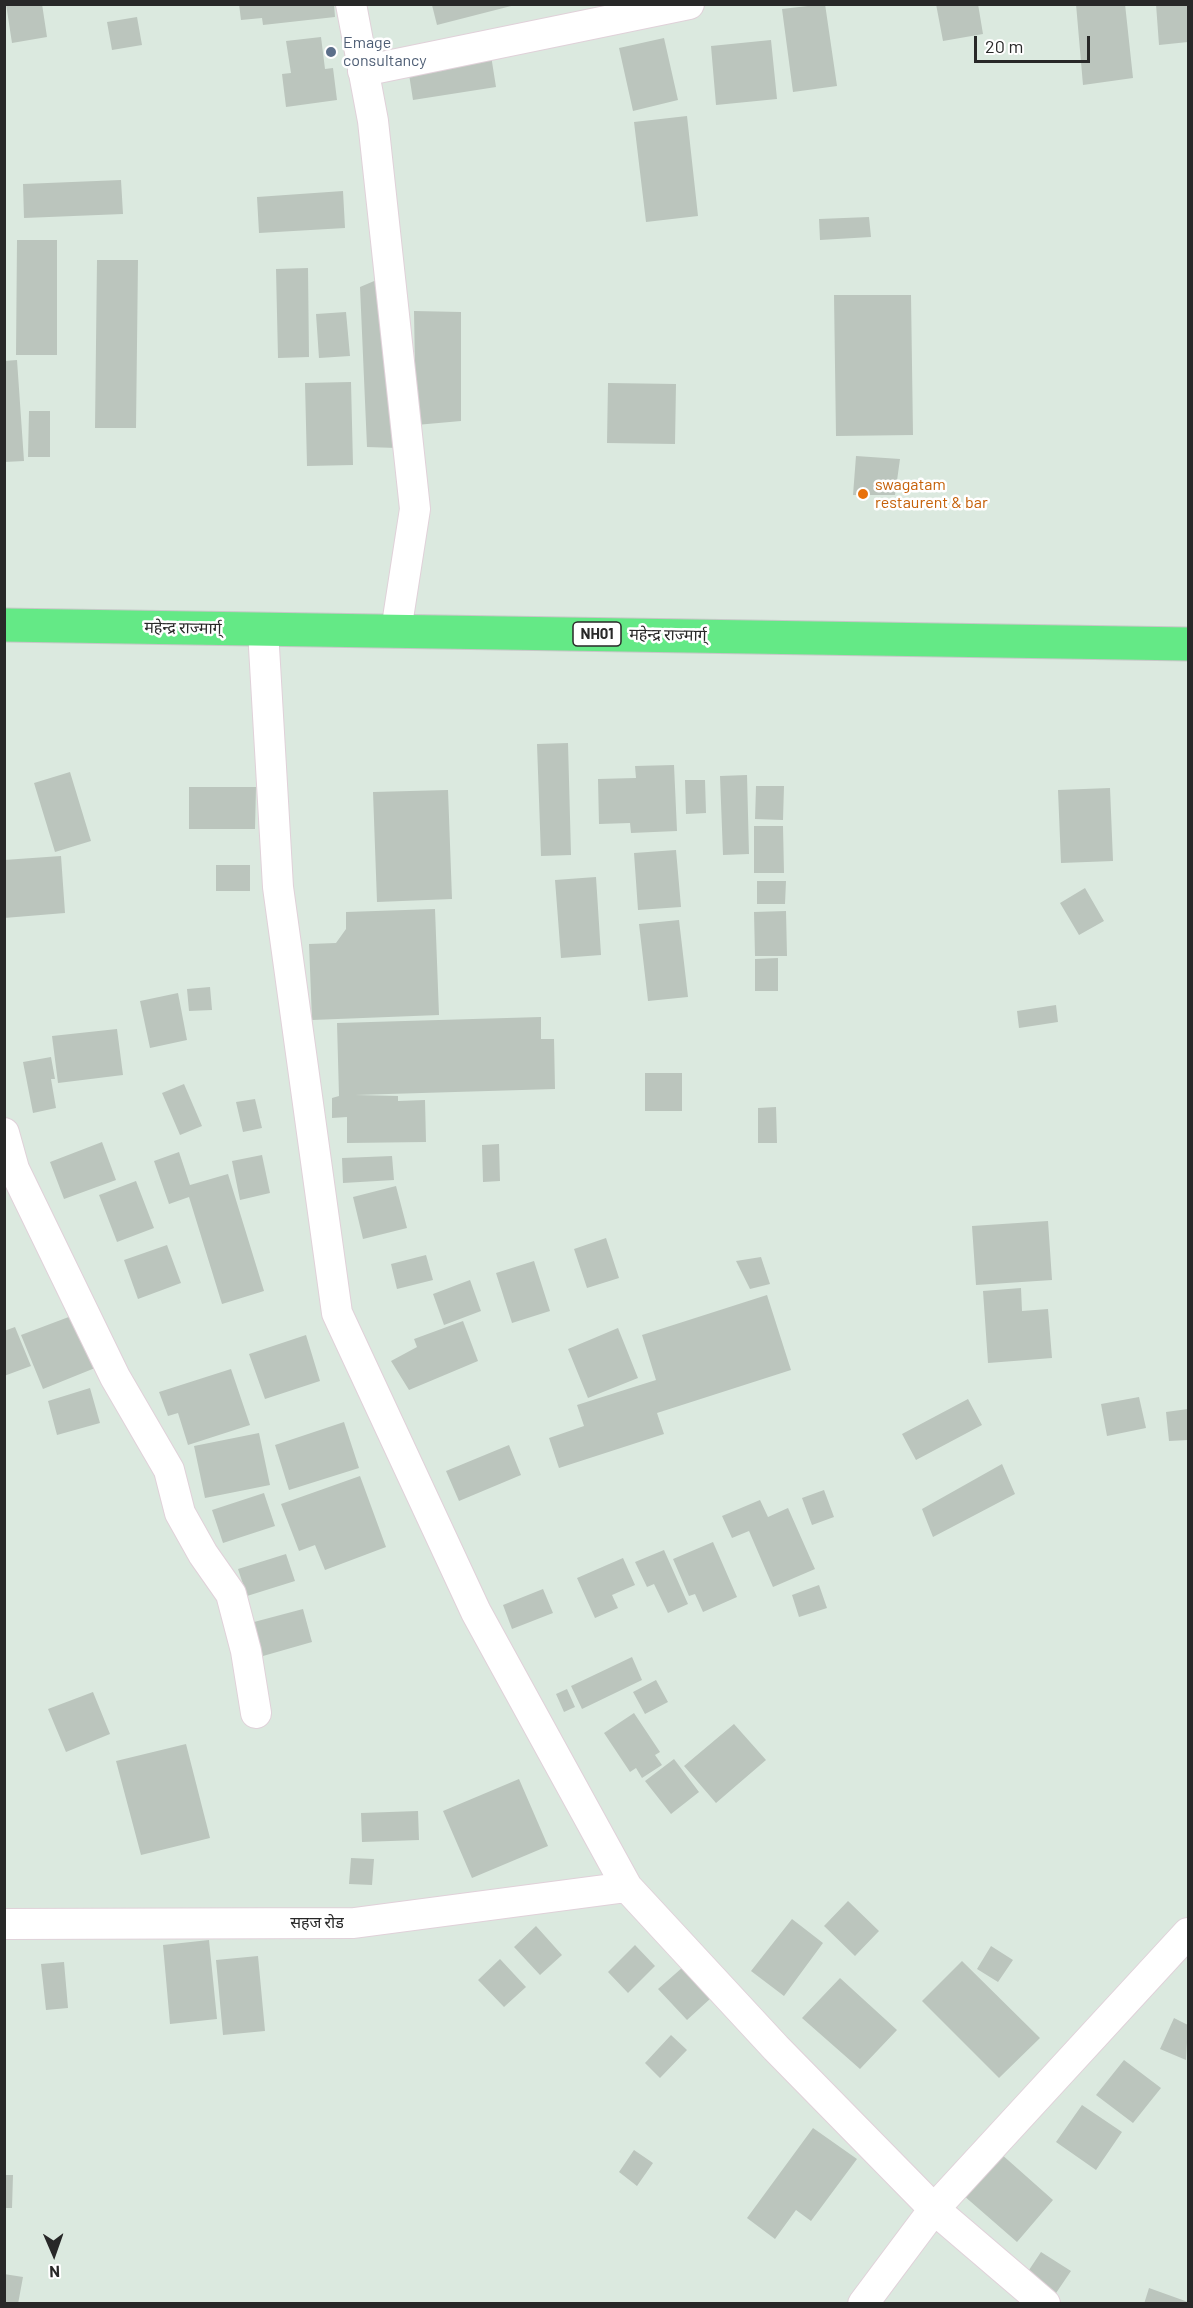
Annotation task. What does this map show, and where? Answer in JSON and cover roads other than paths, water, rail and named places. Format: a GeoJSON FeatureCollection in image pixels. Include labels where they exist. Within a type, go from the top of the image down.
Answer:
{"type":"FeatureCollection","features":[{"type":"Feature","properties":{"kind":"highway","name":"महेन्द्र राज्मार्ग्"},"geometry":{"type":"LineString","coordinates":[[4,625],[1188,644]]}},
{"type":"Feature","properties":{"kind":"street"},"geometry":{"type":"LineString","coordinates":[[351,4],[373,121],[416,509],[396,631]]}},
{"type":"Feature","properties":{"kind":"street"},"geometry":{"type":"LineString","coordinates":[[363,71],[689,4]]}},
{"type":"Feature","properties":{"kind":"street"},"geometry":{"type":"LineString","coordinates":[[263,630],[278,887],[337,1313],[476,1612],[627,1887],[776,2048],[934,2209],[1045,2304]]}},
{"type":"Feature","properties":{"kind":"street"},"geometry":{"type":"LineString","coordinates":[[4,1133],[15,1168],[115,1377],[169,1470],[180,1513],[202,1554],[231,1594],[246,1651],[255,1713]]}},
{"type":"Feature","properties":{"kind":"street","name":"सहज रोड"},"geometry":{"type":"LineString","coordinates":[[4,1924],[354,1923],[627,1887]]}},
{"type":"Feature","properties":{"kind":"street"},"geometry":{"type":"LineString","coordinates":[[863,2304],[934,2209],[1188,1933]]}},
{"type":"Feature","properties":{"kind":"place","name":"Emage consultancy"},"geometry":{"type":"Point","coordinates":[331,52]}},
{"type":"Feature","properties":{"kind":"place","name":"swagatam restaurent & bar"},"geometry":{"type":"Point","coordinates":[863,494]}}]}
